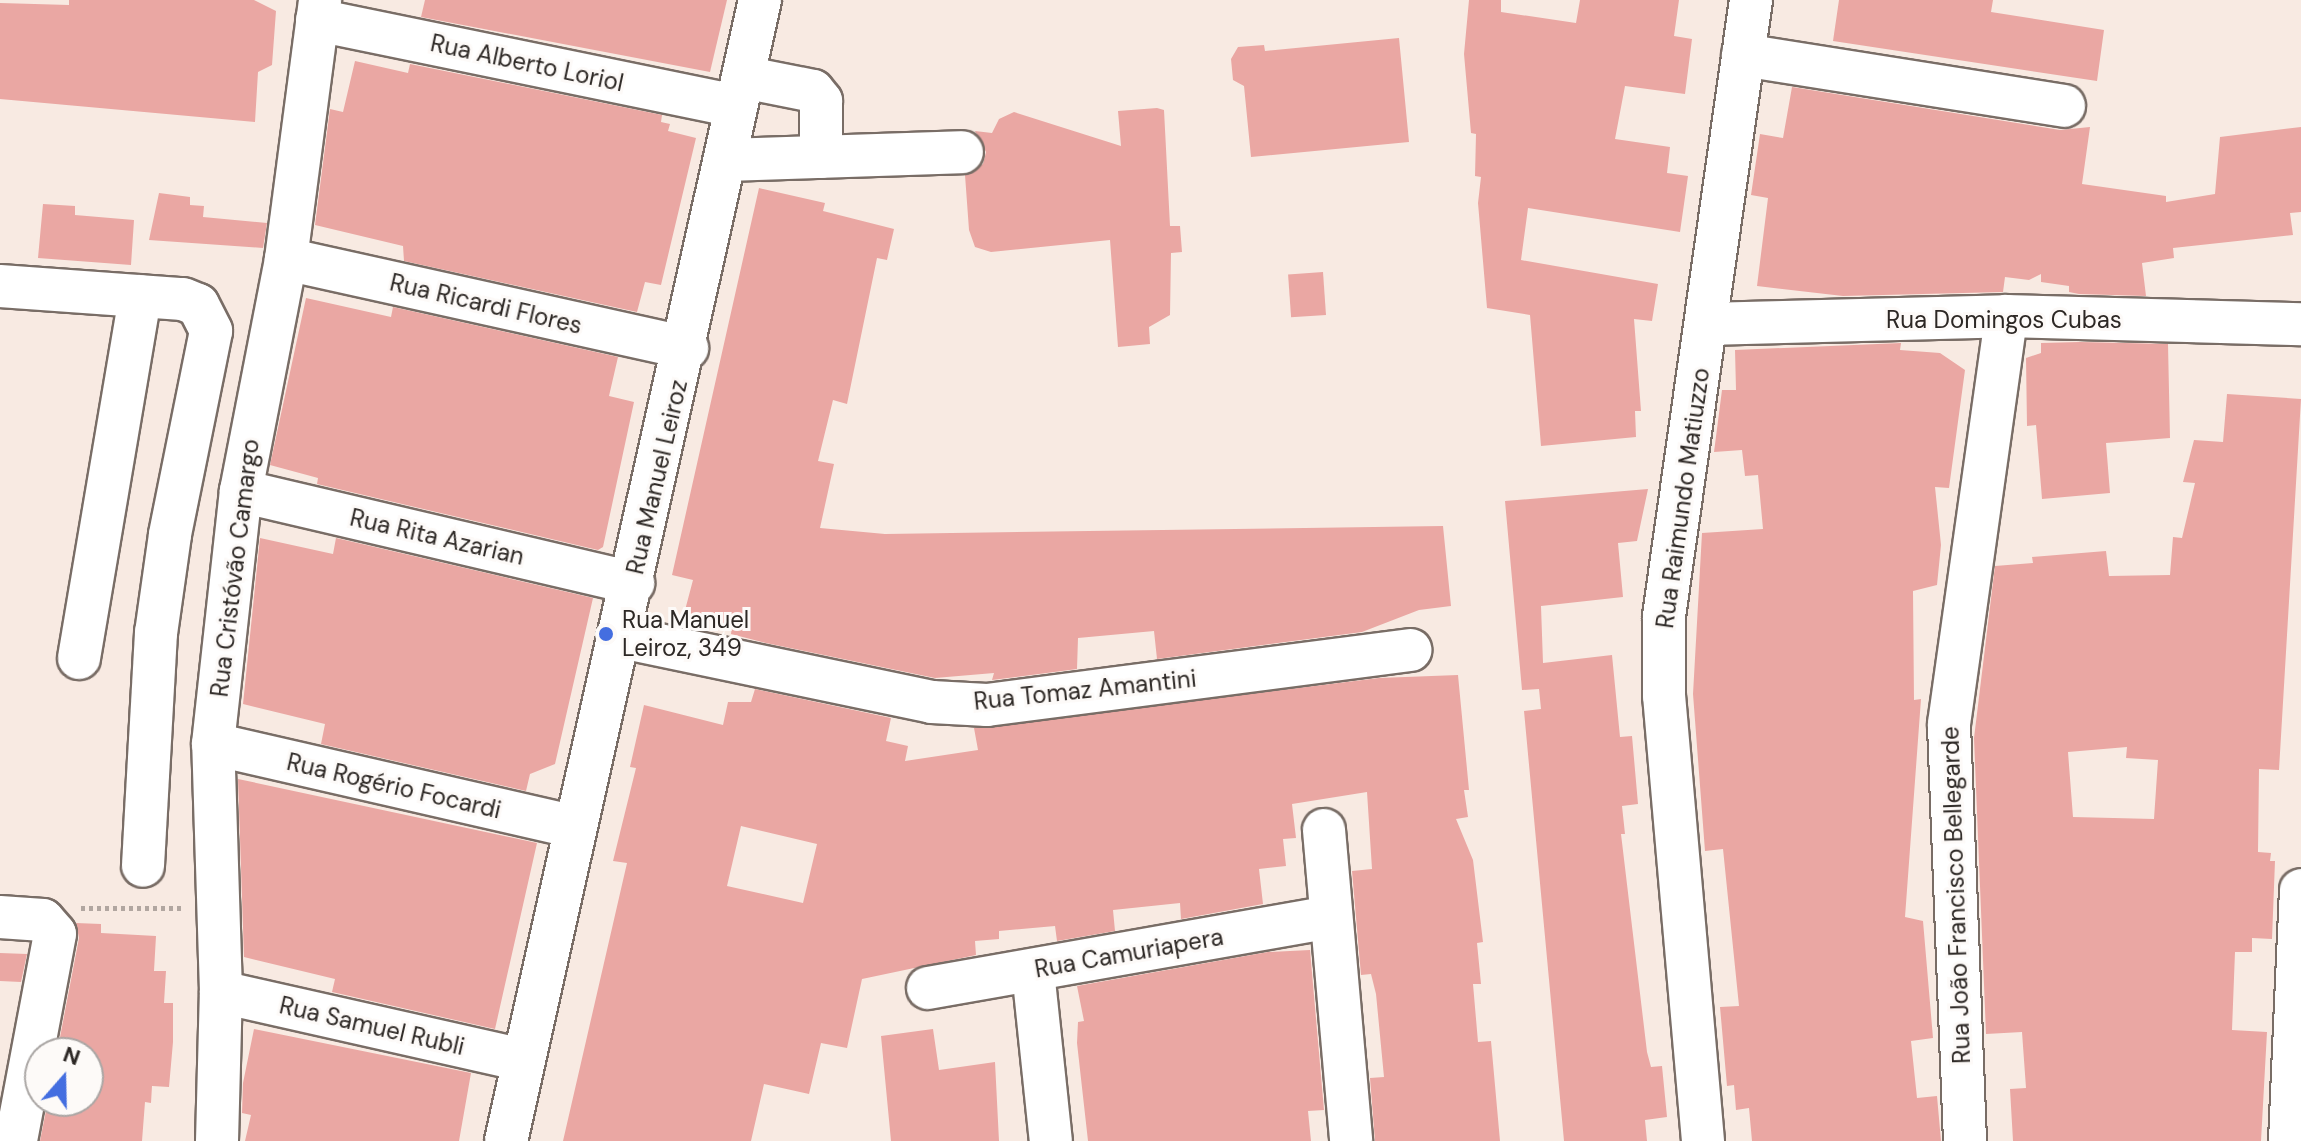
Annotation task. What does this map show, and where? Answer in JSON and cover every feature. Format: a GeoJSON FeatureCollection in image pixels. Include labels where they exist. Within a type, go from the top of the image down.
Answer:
{"type":"FeatureCollection","features":[{"type":"Feature","properties":{"kind":"street","name":"Rua Manuel Leiroz"},"geometry":{"type":"LineString","coordinates":[[506,1141],[575,827],[687,348],[760,0]]}},
{"type":"Feature","properties":{"kind":"street","name":"Rua Raimundo Matiuzzo"},"geometry":{"type":"LineString","coordinates":[[1703,1141],[1664,696],[1664,616],[1751,0]]}},
{"type":"Feature","properties":{"kind":"street","name":"Rua Alberto Loriol"},"geometry":{"type":"LineString","coordinates":[[319,10],[740,91],[813,91],[821,101],[821,157]]}},
{"type":"Feature","properties":{"kind":"street","name":"Rua Cristóvão Camargo"},"geometry":{"type":"LineString","coordinates":[[217,1141],[221,992],[213,744],[241,491],[286,259],[319,10]]}},
{"type":"Feature","properties":{"kind":"street"},"geometry":{"type":"LineString","coordinates":[[1743,55],[2064,106]]}},
{"type":"Feature","properties":{"kind":"street"},"geometry":{"type":"LineString","coordinates":[[725,160],[962,152]]}},
{"type":"Feature","properties":{"kind":"street","name":"Rua Ricardi Flores"},"geometry":{"type":"LineString","coordinates":[[286,259],[687,348]]}},
{"type":"Feature","properties":{"kind":"street"},"geometry":{"type":"LineString","coordinates":[[0,286],[140,296],[198,305],[211,331],[170,535],[156,633],[143,866]]}},
{"type":"Feature","properties":{"kind":"street"},"geometry":{"type":"LineString","coordinates":[[79,658],[140,296]]}},
{"type":"Feature","properties":{"kind":"street","name":"Rua Domingos Cubas"},"geometry":{"type":"LineString","coordinates":[[1706,324],[2006,316],[2301,324]]}},
{"type":"Feature","properties":{"kind":"street","name":"Rua João Francisco Bellegarde"},"geometry":{"type":"LineString","coordinates":[[1965,1141],[1949,724],[2006,316]]}},
{"type":"Feature","properties":{"kind":"street","name":"Rua Rita Azarian"},"geometry":{"type":"LineString","coordinates":[[241,491],[633,583]]}},
{"type":"Feature","properties":{"kind":"street","name":"Rua Tomaz Amantini"},"geometry":{"type":"LineString","coordinates":[[621,637],[932,702],[987,705],[1410,650]]}},
{"type":"Feature","properties":{"kind":"street","name":"Rua Rogério Focardi"},"geometry":{"type":"LineString","coordinates":[[213,744],[575,827]]}},
{"type":"Feature","properties":{"kind":"street"},"geometry":{"type":"LineString","coordinates":[[1324,830],[1351,1141]]}},
{"type":"Feature","properties":{"kind":"street"},"geometry":{"type":"LineString","coordinates":[[2291,1139],[2301,890]]}},
{"type":"Feature","properties":{"kind":"street"},"geometry":{"type":"LineString","coordinates":[[0,917],[43,920],[55,934],[16,1141]]}},
{"type":"Feature","properties":{"kind":"street","name":"Rua Camuriapera"},"geometry":{"type":"LineString","coordinates":[[928,988],[1330,917]]}},
{"type":"Feature","properties":{"kind":"street"},"geometry":{"type":"LineString","coordinates":[[1033,971],[1051,1141]]}},
{"type":"Feature","properties":{"kind":"street","name":"Rua Samuel Rubli"},"geometry":{"type":"LineString","coordinates":[[221,992],[523,1060]]}},
{"type":"Feature","properties":{"kind":"path"},"geometry":{"type":"LineString","coordinates":[[43,920],[75,908],[195,908],[218,903]]}},
{"type":"Feature","properties":{"kind":"building"},"geometry":{"type":"Polygon","coordinates":[[[69,0],[254,0],[276,11],[272,65],[258,72],[255,122],[0,99],[0,3],[69,5],[69,0]]]}},
{"type":"Feature","properties":{"kind":"building"},"geometry":{"type":"Polygon","coordinates":[[[425,0],[727,0],[710,72],[421,17],[425,0]]]}},
{"type":"Feature","properties":{"kind":"building"},"geometry":{"type":"Polygon","coordinates":[[[1469,0],[1501,0],[1501,12],[1576,23],[1580,0],[1679,0],[1674,36],[1692,39],[1685,94],[1625,86],[1615,139],[1670,147],[1667,173],[1688,176],[1680,232],[1528,208],[1521,260],[1658,284],[1652,321],[1634,319],[1641,411],[1635,411],[1636,437],[1541,446],[1530,315],[1487,308],[1478,203],[1481,177],[1475,176],[1476,134],[1471,133],[1464,54],[1469,0]]]}},
{"type":"Feature","properties":{"kind":"building"},"geometry":{"type":"Polygon","coordinates":[[[1839,0],[1993,0],[1991,12],[2104,30],[2097,81],[1833,41],[1839,0]]]}},
{"type":"Feature","properties":{"kind":"building"},"geometry":{"type":"Polygon","coordinates":[[[1399,38],[1409,142],[1251,157],[1244,86],[1233,80],[1231,59],[1238,47],[1264,45],[1265,51],[1399,38]]]}},
{"type":"Feature","properties":{"kind":"building"},"geometry":{"type":"Polygon","coordinates":[[[355,61],[408,73],[410,64],[662,115],[661,122],[670,124],[668,131],[696,138],[661,285],[645,282],[637,312],[404,261],[403,246],[315,225],[330,109],[343,112],[355,61]]]}},
{"type":"Feature","properties":{"kind":"building"},"geometry":{"type":"Polygon","coordinates":[[[1792,87],[2060,130],[2090,127],[2082,184],[2166,196],[2166,202],[2215,194],[2220,137],[2301,127],[2301,212],[2290,213],[2293,235],[2173,248],[2174,258],[2142,263],[2146,296],[2069,292],[2069,286],[2041,282],[2041,274],[2029,280],[2005,277],[2003,292],[1843,296],[1757,286],[1768,198],[1751,195],[1760,134],[1783,138],[1792,87]]]}},
{"type":"Feature","properties":{"kind":"building"},"geometry":{"type":"Polygon","coordinates":[[[1164,110],[1170,226],[1180,226],[1182,252],[1171,253],[1170,315],[1149,327],[1150,344],[1118,347],[1110,240],[991,252],[975,247],[969,230],[965,175],[983,164],[986,152],[975,131],[992,133],[999,119],[1014,112],[1121,146],[1118,111],[1164,110]]]}},
{"type":"Feature","properties":{"kind":"building"},"geometry":{"type":"Polygon","coordinates":[[[759,188],[825,203],[823,211],[894,229],[887,260],[877,258],[847,404],[833,400],[818,461],[834,464],[820,528],[885,534],[1443,526],[1451,606],[1419,610],[1362,632],[1157,659],[1154,631],[1078,638],[1077,669],[992,680],[994,673],[935,678],[766,643],[731,634],[732,626],[684,614],[693,580],[672,575],[759,188]]]}},
{"type":"Feature","properties":{"kind":"building"},"geometry":{"type":"Polygon","coordinates":[[[159,193],[190,197],[190,205],[204,206],[203,217],[267,223],[263,248],[149,240],[159,193]]]}},
{"type":"Feature","properties":{"kind":"building"},"geometry":{"type":"Polygon","coordinates":[[[43,204],[75,206],[75,215],[134,220],[131,265],[38,258],[43,204]]]}},
{"type":"Feature","properties":{"kind":"building"},"geometry":{"type":"Polygon","coordinates":[[[1323,272],[1326,315],[1291,317],[1288,274],[1323,272]]]}},
{"type":"Feature","properties":{"kind":"building"},"geometry":{"type":"Polygon","coordinates":[[[306,298],[391,317],[393,307],[618,357],[609,396],[634,402],[603,547],[598,550],[317,484],[318,478],[270,465],[306,298]]]}},
{"type":"Feature","properties":{"kind":"building"},"geometry":{"type":"Polygon","coordinates":[[[1901,343],[1900,350],[1940,353],[1965,370],[1949,488],[1935,487],[1941,545],[1937,585],[1913,591],[1914,700],[1921,699],[1905,917],[1923,921],[1933,1038],[1911,1041],[1917,1098],[1937,1096],[1941,1141],[1752,1141],[1749,1108],[1736,1110],[1734,1085],[1727,1086],[1720,1007],[1739,1006],[1723,849],[1705,851],[1693,694],[1702,533],[1763,529],[1758,475],[1745,476],[1742,450],[1714,452],[1722,390],[1736,390],[1735,350],[1901,343]]]}},
{"type":"Feature","properties":{"kind":"building"},"geometry":{"type":"Polygon","coordinates":[[[2041,343],[2168,344],[2170,438],[2106,443],[2110,493],[2042,499],[2036,425],[2027,426],[2026,358],[2041,353],[2041,343]]]}},
{"type":"Feature","properties":{"kind":"building"},"geometry":{"type":"Polygon","coordinates":[[[2227,394],[2301,399],[2279,770],[2259,769],[2258,852],[2271,853],[2270,861],[2275,861],[2272,939],[2252,938],[2252,952],[2235,952],[2232,1030],[2267,1032],[2261,1141],[2013,1141],[2010,1089],[2026,1088],[2022,1032],[1986,1034],[1974,738],[1995,566],[2033,563],[2032,557],[2106,551],[2109,576],[2170,575],[2173,537],[2182,538],[2195,483],[2183,482],[2194,440],[2223,442],[2227,394]],[[2127,747],[2068,752],[2073,817],[2154,819],[2158,760],[2126,758],[2127,747]]]}},
{"type":"Feature","properties":{"kind":"building"},"geometry":{"type":"Polygon","coordinates":[[[1648,489],[1637,541],[1618,543],[1623,597],[1541,606],[1543,663],[1612,655],[1620,737],[1632,736],[1638,804],[1622,806],[1625,834],[1621,834],[1647,1052],[1651,1067],[1662,1066],[1667,1117],[1645,1120],[1647,1141],[1564,1141],[1524,711],[1541,709],[1539,689],[1522,690],[1505,501],[1648,489]]]}},
{"type":"Feature","properties":{"kind":"building"},"geometry":{"type":"Polygon","coordinates":[[[260,538],[333,554],[336,538],[593,598],[555,764],[530,774],[526,791],[321,744],[325,724],[243,704],[260,538]]]}},
{"type":"Feature","properties":{"kind":"building"},"geometry":{"type":"Polygon","coordinates":[[[1458,675],[1469,790],[1464,790],[1468,817],[1456,819],[1473,860],[1483,942],[1477,943],[1481,984],[1473,984],[1478,1042],[1491,1041],[1500,1141],[1375,1141],[1370,1078],[1384,1077],[1376,994],[1371,974],[1361,975],[1352,871],[1372,869],[1367,792],[1292,804],[1296,838],[1283,839],[1286,866],[1259,869],[1263,904],[1181,919],[1180,903],[1113,910],[1115,931],[1057,941],[1055,926],[999,931],[999,939],[975,941],[976,955],[862,979],[847,1048],[821,1043],[809,1094],[764,1084],[751,1141],[563,1141],[627,863],[613,861],[636,768],[630,767],[644,705],[723,725],[728,702],[751,702],[755,689],[891,718],[886,741],[908,746],[905,761],[978,750],[974,728],[1379,678],[1458,675]],[[741,826],[727,886],[803,903],[817,844],[741,826]]]}},
{"type":"Feature","properties":{"kind":"building"},"geometry":{"type":"Polygon","coordinates":[[[238,779],[537,843],[495,1029],[332,992],[335,979],[244,957],[238,779]]]}},
{"type":"Feature","properties":{"kind":"building"},"geometry":{"type":"Polygon","coordinates":[[[76,923],[101,924],[101,933],[156,936],[154,971],[166,971],[164,1003],[173,1003],[173,1042],[169,1087],[152,1086],[151,1103],[145,1102],[142,1141],[40,1141],[45,1117],[104,1117],[104,1037],[60,1037],[79,938],[76,923]]]}},
{"type":"Feature","properties":{"kind":"building"},"geometry":{"type":"Polygon","coordinates":[[[1310,950],[1324,1110],[1308,1111],[1311,1141],[1088,1141],[1077,1043],[1078,1022],[1084,1021],[1077,986],[1268,952],[1310,950]]]}},
{"type":"Feature","properties":{"kind":"building"},"geometry":{"type":"Polygon","coordinates":[[[0,953],[27,954],[21,982],[0,981],[0,953]]]}},
{"type":"Feature","properties":{"kind":"building"},"geometry":{"type":"Polygon","coordinates":[[[254,1029],[471,1073],[459,1141],[245,1141],[251,1115],[242,1113],[243,1083],[254,1029]]]}},
{"type":"Feature","properties":{"kind":"building"},"geometry":{"type":"Polygon","coordinates":[[[933,1029],[939,1070],[995,1062],[999,1141],[891,1141],[881,1036],[933,1029]]]}},
{"type":"Feature","properties":{"kind":"place","name":"Rua Manuel Leiroz, 349"},"geometry":{"type":"Point","coordinates":[606,634]}}]}
